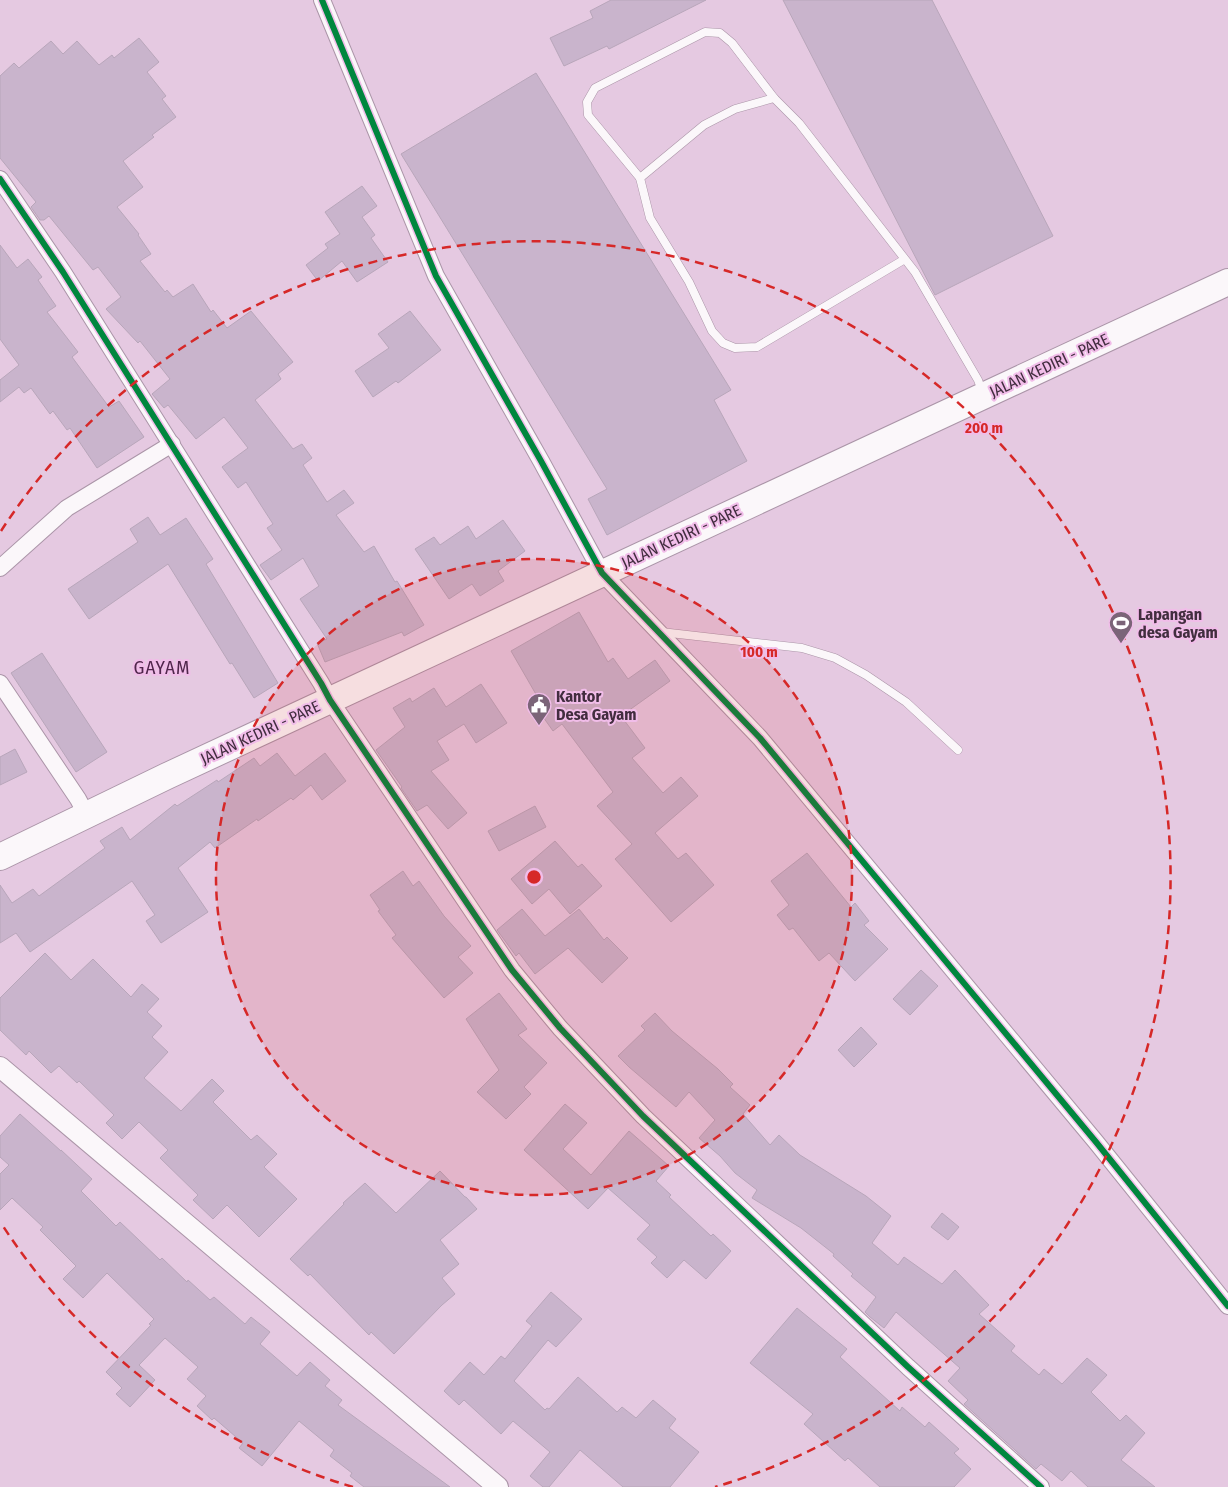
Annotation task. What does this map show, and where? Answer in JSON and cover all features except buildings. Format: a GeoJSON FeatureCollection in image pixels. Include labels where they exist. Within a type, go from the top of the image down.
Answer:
{"type":"FeatureCollection","features":[{"type":"Feature","properties":{"kind":"main road","name":"JALAN KEDIRI - PARE"},"geometry":{"type":"LineString","coordinates":[[0,856],[86,814],[1228,282]]}},
{"type":"Feature","properties":{"kind":"street"},"geometry":{"type":"LineString","coordinates":[[322,0],[436,276],[602,573],[760,738],[1090,1134],[1228,1306]]}},
{"type":"Feature","properties":{"kind":"street"},"geometry":{"type":"LineString","coordinates":[[0,179],[64,272],[330,700],[512,970],[560,1028],[643,1116],[901,1360],[1040,1487]]}},
{"type":"Feature","properties":{"kind":"street"},"geometry":{"type":"LineString","coordinates":[[0,568],[67,508],[172,444]]}},
{"type":"Feature","properties":{"kind":"street"},"geometry":{"type":"LineString","coordinates":[[0,683],[78,799],[86,814]]}},
{"type":"Feature","properties":{"kind":"street"},"geometry":{"type":"LineString","coordinates":[[0,1067],[498,1487]]}},
{"type":"Feature","properties":{"kind":"lane"},"geometry":{"type":"LineString","coordinates":[[905,259],[756,347],[734,348],[723,343],[712,331],[690,282],[650,218],[640,178],[588,115],[587,102],[595,88],[705,32],[720,33],[732,43],[774,98],[800,123],[905,259],[915,272],[974,371],[984,396]]}},
{"type":"Feature","properties":{"kind":"lane"},"geometry":{"type":"LineString","coordinates":[[640,178],[704,125],[735,109],[774,98]]}},
{"type":"Feature","properties":{"kind":"lane"},"geometry":{"type":"LineString","coordinates":[[657,631],[802,648],[836,658],[866,675],[906,702],[958,750]]}},
{"type":"Feature","properties":{"kind":"cycle path"},"geometry":{"type":"LineString","coordinates":[[322,0],[436,276],[602,573],[760,738],[1096,1142],[1228,1306]]}},
{"type":"Feature","properties":{"kind":"cycle path"},"geometry":{"type":"LineString","coordinates":[[0,179],[63,272],[330,700],[512,970],[560,1028],[643,1116],[908,1367],[1041,1487]]}},
{"type":"Feature","properties":{"kind":"place","name":"Lapangan desa Gayam"},"geometry":{"type":"Point","coordinates":[1121,644]}},
{"type":"Feature","properties":{"kind":"place","name":"Kantor Desa Gayam"},"geometry":{"type":"Point","coordinates":[539,726]}},
{"type":"Feature","properties":{"kind":"district","name":"GAYAM"},"geometry":{"type":"Point","coordinates":[162,667]}}]}
